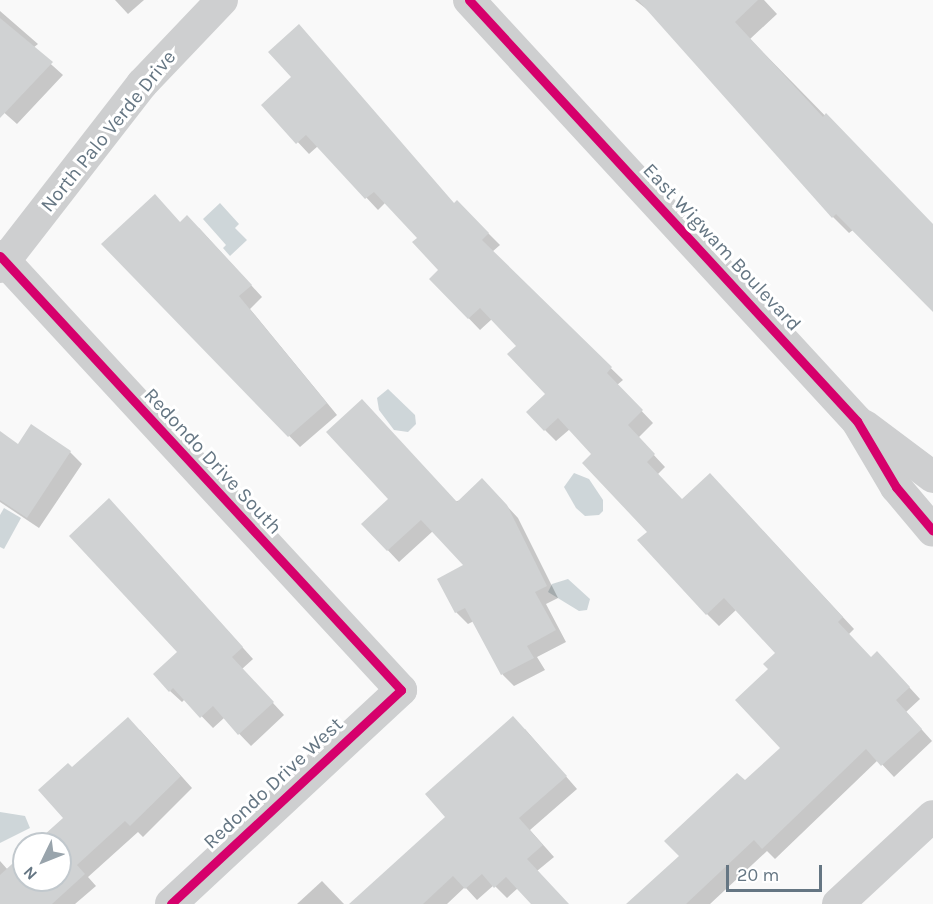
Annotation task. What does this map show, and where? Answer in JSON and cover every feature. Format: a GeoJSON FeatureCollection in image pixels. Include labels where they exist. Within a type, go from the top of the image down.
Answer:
{"type":"FeatureCollection","features":[{"type":"Feature","properties":{"kind":"street","name":"North Palo Verde Drive"},"geometry":{"type":"LineString","coordinates":[[1,261],[142,84],[222,0]]}},
{"type":"Feature","properties":{"kind":"street","name":"East Wigwam Boulevard"},"geometry":{"type":"LineString","coordinates":[[469,0],[857,421],[933,477]]}},
{"type":"Feature","properties":{"kind":"street","name":"Redondo Drive South"},"geometry":{"type":"LineString","coordinates":[[1,261],[400,690]]}},
{"type":"Feature","properties":{"kind":"street","name":"East Wigwam Boulevard"},"geometry":{"type":"LineString","coordinates":[[857,421],[896,487],[933,531]]}},
{"type":"Feature","properties":{"kind":"street","name":"Redondo Drive West"},"geometry":{"type":"LineString","coordinates":[[171,904],[400,690]]}},
{"type":"Feature","properties":{"kind":"street"},"geometry":{"type":"LineString","coordinates":[[838,904],[933,816]]}},
{"type":"Feature","properties":{"kind":"shaded area"},"geometry":{"type":"Polygon","coordinates":[[[220,203],[239,224],[235,228],[247,240],[230,256],[223,248],[226,245],[203,219],[220,203]]]}},
{"type":"Feature","properties":{"kind":"shaded area"},"geometry":{"type":"Polygon","coordinates":[[[388,389],[415,415],[416,424],[408,432],[394,430],[379,410],[377,398],[388,389]]]}},
{"type":"Feature","properties":{"kind":"shaded area"},"geometry":{"type":"Polygon","coordinates":[[[574,473],[589,479],[603,500],[603,511],[599,515],[585,516],[576,508],[564,487],[574,473]]]}},
{"type":"Feature","properties":{"kind":"shaded area"},"geometry":{"type":"Polygon","coordinates":[[[4,508],[21,518],[4,549],[0,547],[0,515],[4,508]]]}},
{"type":"Feature","properties":{"kind":"shaded area"},"geometry":{"type":"Polygon","coordinates":[[[568,579],[590,599],[587,610],[579,611],[548,592],[552,584],[568,579]]]}},
{"type":"Feature","properties":{"kind":"shaded area"},"geometry":{"type":"Polygon","coordinates":[[[0,812],[25,816],[30,828],[22,832],[12,832],[12,837],[0,843],[0,812]]]}},
{"type":"Feature","properties":{"kind":"building"},"geometry":{"type":"Polygon","coordinates":[[[638,0],[758,0],[735,22],[823,117],[826,113],[933,224],[933,312],[836,214],[832,218],[638,0]]]}},
{"type":"Feature","properties":{"kind":"building"},"geometry":{"type":"Polygon","coordinates":[[[0,18],[53,62],[0,118],[0,18]]]}},
{"type":"Feature","properties":{"kind":"building"},"geometry":{"type":"Polygon","coordinates":[[[299,24],[454,203],[457,200],[489,233],[482,240],[612,367],[607,373],[643,410],[628,425],[655,454],[647,462],[682,499],[710,473],[843,617],[838,622],[871,657],[877,651],[910,687],[896,700],[922,729],[881,766],[866,749],[762,849],[754,840],[686,904],[626,904],[679,856],[664,841],[737,773],[745,780],[780,748],[735,700],[768,669],[763,664],[775,653],[724,598],[706,615],[637,540],[647,532],[582,463],[591,454],[558,418],[544,431],[526,412],[545,394],[507,354],[516,346],[480,308],[468,319],[429,279],[438,270],[412,242],[417,238],[374,192],[365,199],[306,135],[296,144],[261,105],[291,77],[268,52],[299,24]]]}},
{"type":"Feature","properties":{"kind":"building"},"geometry":{"type":"Polygon","coordinates":[[[155,194],[180,222],[187,215],[252,285],[239,296],[327,403],[288,437],[101,244],[155,194]]]}},
{"type":"Feature","properties":{"kind":"building"},"geometry":{"type":"Polygon","coordinates":[[[362,399],[457,502],[482,478],[507,505],[547,586],[535,592],[556,630],[527,646],[534,658],[501,675],[465,608],[455,613],[437,579],[463,565],[421,520],[387,551],[361,524],[388,499],[326,432],[362,399]]]}},
{"type":"Feature","properties":{"kind":"building"},"geometry":{"type":"Polygon","coordinates":[[[31,424],[71,451],[27,518],[0,500],[0,431],[18,444],[31,424]]]}},
{"type":"Feature","properties":{"kind":"building"},"geometry":{"type":"Polygon","coordinates":[[[109,498],[243,647],[232,657],[274,702],[238,735],[213,706],[200,718],[173,688],[169,692],[153,674],[177,652],[69,536],[109,498]]]}},
{"type":"Feature","properties":{"kind":"building"},"geometry":{"type":"Polygon","coordinates":[[[513,716],[567,776],[519,818],[543,845],[527,859],[569,904],[531,904],[506,877],[494,888],[482,874],[465,889],[453,876],[423,904],[349,904],[445,817],[425,794],[513,716]]]}},
{"type":"Feature","properties":{"kind":"building"},"geometry":{"type":"Polygon","coordinates":[[[128,717],[181,776],[130,826],[125,821],[77,865],[85,874],[72,886],[72,832],[47,832],[63,818],[38,790],[68,763],[72,767],[128,717]]]}},
{"type":"Feature","properties":{"kind":"building"},"geometry":{"type":"Polygon","coordinates":[[[12,864],[12,892],[65,892],[52,904],[0,904],[0,875],[12,864]]]}},
{"type":"Feature","properties":{"kind":"cycle path"},"geometry":{"type":"LineString","coordinates":[[469,0],[857,421],[896,487],[933,531]]}},
{"type":"Feature","properties":{"kind":"cycle path"},"geometry":{"type":"LineString","coordinates":[[0,256],[401,690],[171,904]]}}]}
